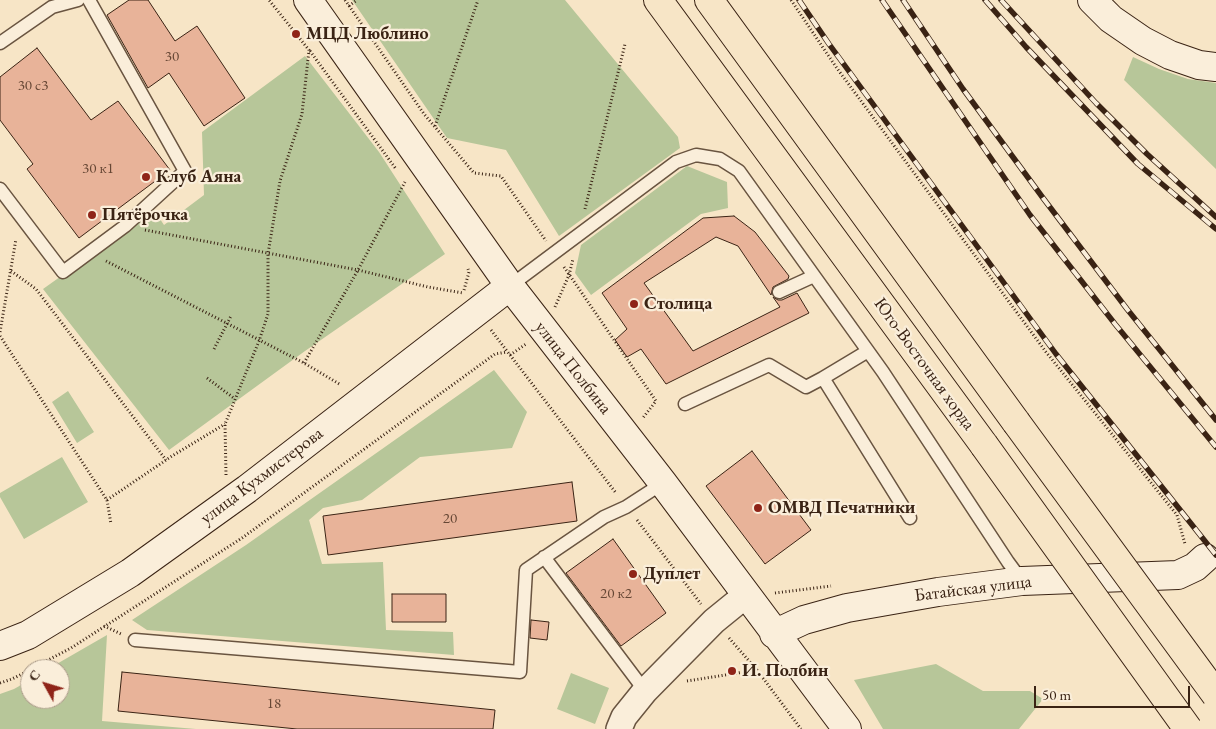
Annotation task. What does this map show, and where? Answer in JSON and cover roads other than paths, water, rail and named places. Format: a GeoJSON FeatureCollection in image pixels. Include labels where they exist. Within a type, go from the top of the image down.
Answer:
{"type":"FeatureCollection","features":[{"type":"Feature","properties":{"kind":"main road","name":"улица Полбина"},"geometry":{"type":"LineString","coordinates":[[308,0],[510,286],[544,331],[663,483],[759,594],[774,634],[847,729]]}},
{"type":"Feature","properties":{"kind":"main road","name":"Юго-Восточная хорда"},"geometry":{"type":"LineString","coordinates":[[658,0],[984,445],[1188,729]]}},
{"type":"Feature","properties":{"kind":"main road"},"geometry":{"type":"LineString","coordinates":[[709,0],[1216,695]]}},
{"type":"Feature","properties":{"kind":"main road"},"geometry":{"type":"LineString","coordinates":[[1092,0],[1111,19],[1144,41],[1170,55],[1199,65],[1216,67]]}},
{"type":"Feature","properties":{"kind":"main road","name":"улица Кухмистерова"},"geometry":{"type":"LineString","coordinates":[[0,646],[28,634],[130,573],[247,489],[470,302],[510,286]]}},
{"type":"Feature","properties":{"kind":"main road","name":"Батайская улица"},"geometry":{"type":"LineString","coordinates":[[774,634],[804,620],[847,608],[938,592],[1022,581],[1193,567]]}},
{"type":"Feature","properties":{"kind":"street"},"geometry":{"type":"LineString","coordinates":[[619,729],[624,717],[647,689],[714,621],[759,594]]}},
{"type":"Feature","properties":{"kind":"lane"},"geometry":{"type":"LineString","coordinates":[[0,43],[52,7],[78,0]]}},
{"type":"Feature","properties":{"kind":"lane"},"geometry":{"type":"LineString","coordinates":[[0,189],[64,272],[125,226],[185,171],[89,0]]}},
{"type":"Feature","properties":{"kind":"lane"},"geometry":{"type":"LineString","coordinates":[[510,286],[676,162],[696,155],[720,159],[739,171],[868,351],[1022,581]]}},
{"type":"Feature","properties":{"kind":"lane"},"geometry":{"type":"LineString","coordinates":[[779,292],[814,276]]}},
{"type":"Feature","properties":{"kind":"lane"},"geometry":{"type":"LineString","coordinates":[[685,404],[770,365],[806,387],[868,351]]}},
{"type":"Feature","properties":{"kind":"lane"},"geometry":{"type":"LineString","coordinates":[[823,378],[910,518]]}},
{"type":"Feature","properties":{"kind":"lane"},"geometry":{"type":"LineString","coordinates":[[135,640],[520,672],[526,570],[604,517],[626,507],[663,483]]}},
{"type":"Feature","properties":{"kind":"lane"},"geometry":{"type":"LineString","coordinates":[[544,557],[647,689]]}},
{"type":"Feature","properties":{"kind":"railway"},"geometry":{"type":"LineString","coordinates":[[799,0],[829,44],[1056,354],[1216,555]]}},
{"type":"Feature","properties":{"kind":"railway"},"geometry":{"type":"LineString","coordinates":[[882,0],[1030,215],[1115,324],[1216,447]]}},
{"type":"Feature","properties":{"kind":"railway"},"geometry":{"type":"LineString","coordinates":[[903,0],[963,89],[1043,198],[1127,309],[1216,420]]}},
{"type":"Feature","properties":{"kind":"railway"},"geometry":{"type":"LineString","coordinates":[[985,0],[1026,47],[1138,164],[1216,229]]}},
{"type":"Feature","properties":{"kind":"railway"},"geometry":{"type":"LineString","coordinates":[[1001,0],[1096,103],[1147,154],[1216,217]]}},
{"type":"Feature","properties":{"kind":"place","name":"МЦД Люблино"},"geometry":{"type":"Point","coordinates":[296,34]}},
{"type":"Feature","properties":{"kind":"place","name":"Клуб Аяна"},"geometry":{"type":"Point","coordinates":[146,177]}},
{"type":"Feature","properties":{"kind":"place","name":"Пятёрочка"},"geometry":{"type":"Point","coordinates":[92,215]}},
{"type":"Feature","properties":{"kind":"place","name":"Столица"},"geometry":{"type":"Point","coordinates":[634,304]}},
{"type":"Feature","properties":{"kind":"place","name":"ОМВД Печатники"},"geometry":{"type":"Point","coordinates":[758,508]}},
{"type":"Feature","properties":{"kind":"place","name":"Дуплет"},"geometry":{"type":"Point","coordinates":[633,574]}},
{"type":"Feature","properties":{"kind":"place","name":"И. Полбин"},"geometry":{"type":"Point","coordinates":[732,671]}}]}
